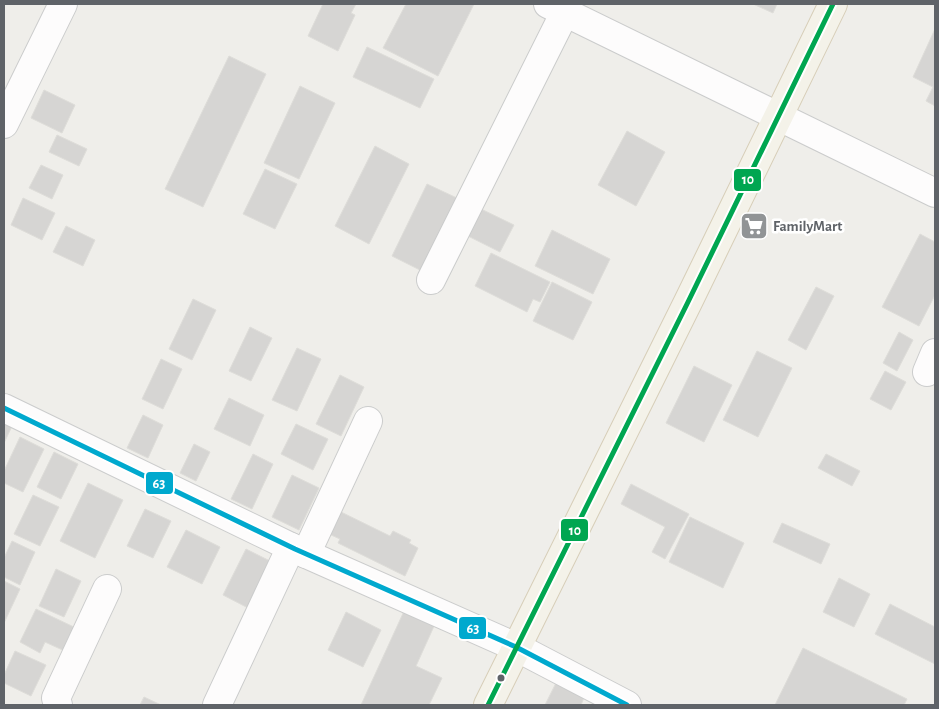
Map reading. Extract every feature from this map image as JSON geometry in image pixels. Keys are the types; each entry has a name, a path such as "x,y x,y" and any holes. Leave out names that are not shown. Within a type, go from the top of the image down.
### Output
{"main road":[{"path":"488,705 684,311 833,4"}],"street":[{"path":"4,124 63,4"},
{"path":"431,280 556,8 935,193"},
{"path":"4,408 299,551 516,647 627,705"},
{"path":"217,705 368,421"},
{"path":"58,705 56,698 107,589"}],"building":[{"path":"323,4 356,4 351,13 355,15 338,51 308,36"},
{"path":"406,4 474,4 438,76 383,48"},
{"path":"753,4 777,4 773,13"},
{"path":"935,29 935,106 926,101 933,87 913,77"},
{"path":"367,47 434,79 420,108 353,77"},
{"path":"229,56 266,74 203,207 165,189"},
{"path":"300,86 335,103 299,179 264,163"},
{"path":"44,90 75,105 62,133 31,118"},
{"path":"627,131 665,152 636,206 598,185"},
{"path":"57,135 87,149 79,166 49,152"},
{"path":"375,146 409,164 369,244 335,226"},
{"path":"41,165 63,175 52,199 29,188"},
{"path":"265,169 297,184 275,229 243,214"},
{"path":"427,184 459,199 424,272 392,256"},
{"path":"23,198 55,213 42,240 11,225"},
{"path":"479,208 514,225 500,252 466,235"},
{"path":"66,226 95,240 83,266 53,252"},
{"path":"552,230 610,259 593,294 535,266"},
{"path":"920,234 935,242 935,295 919,326 882,307"},
{"path":"491,253 550,282 540,302 533,299 527,312 475,286"},
{"path":"552,282 592,302 573,340 533,321"},
{"path":"816,287 834,296 806,350 788,340"},
{"path":"193,299 216,310 192,360 169,349"},
{"path":"250,327 272,338 251,381 229,371"},
{"path":"899,332 913,340 897,371 883,363"},
{"path":"297,348 321,359 297,411 272,400"},
{"path":"757,351 792,368 758,437 723,420"},
{"path":"161,359 182,369 163,409 142,399"},
{"path":"694,366 732,385 704,442 666,423"},
{"path":"885,371 906,382 891,410 870,399"},
{"path":"340,375 364,387 341,436 316,424"},
{"path":"229,398 264,415 250,446 214,429"},
{"path":"143,415 163,425 148,458 127,448"},
{"path":"4,420 13,424 4,443"},
{"path":"296,424 328,439 313,470 281,454"},
{"path":"20,437 44,449 23,492 4,483 4,471"},
{"path":"194,444 210,452 196,481 180,473"},
{"path":"54,452 78,464 61,499 37,487"},
{"path":"253,454 273,464 252,509 231,499"},
{"path":"826,454 860,471 852,486 818,468"},
{"path":"292,475 319,488 299,530 272,517"},
{"path":"88,483 123,500 95,558 60,541"},
{"path":"631,484 689,514 665,559 652,552 665,527 621,504"},
{"path":"33,495 59,507 40,546 14,534"},
{"path":"145,509 171,521 153,558 127,546"},
{"path":"339,511 390,536 393,531 411,540 409,543 418,548 405,576 338,543 340,539 329,534"},
{"path":"690,517 744,543 723,588 669,562"},
{"path":"782,523 830,544 821,564 773,542"},
{"path":"186,530 220,547 202,584 167,567"},
{"path":"12,541 35,552 20,585 4,577 4,558"},
{"path":"246,549 276,564 252,610 223,595"},
{"path":"56,569 81,581 64,617 39,606"},
{"path":"839,578 870,594 854,627 823,612"},
{"path":"4,581 20,589 4,623"},
{"path":"890,604 935,627 935,664 875,634"},
{"path":"36,609 78,629 67,652 45,642 40,653 20,642"},
{"path":"405,609 435,624 416,666 442,678 429,705 361,705"},
{"path":"346,612 381,630 363,667 328,650"},
{"path":"803,648 907,699 904,705 775,705"},
{"path":"15,651 46,665 31,696 4,683 4,675"},
{"path":"557,681 585,695 581,705 545,705"},
{"path":"144,697 161,705 140,705"}],"transit line":[{"name":"10","path":"488,705 833,4"},
{"name":"63","path":"4,408 295,549 516,647 627,705"}],"place":[{"name":"FamilyMart","path":"754,226"}]}
